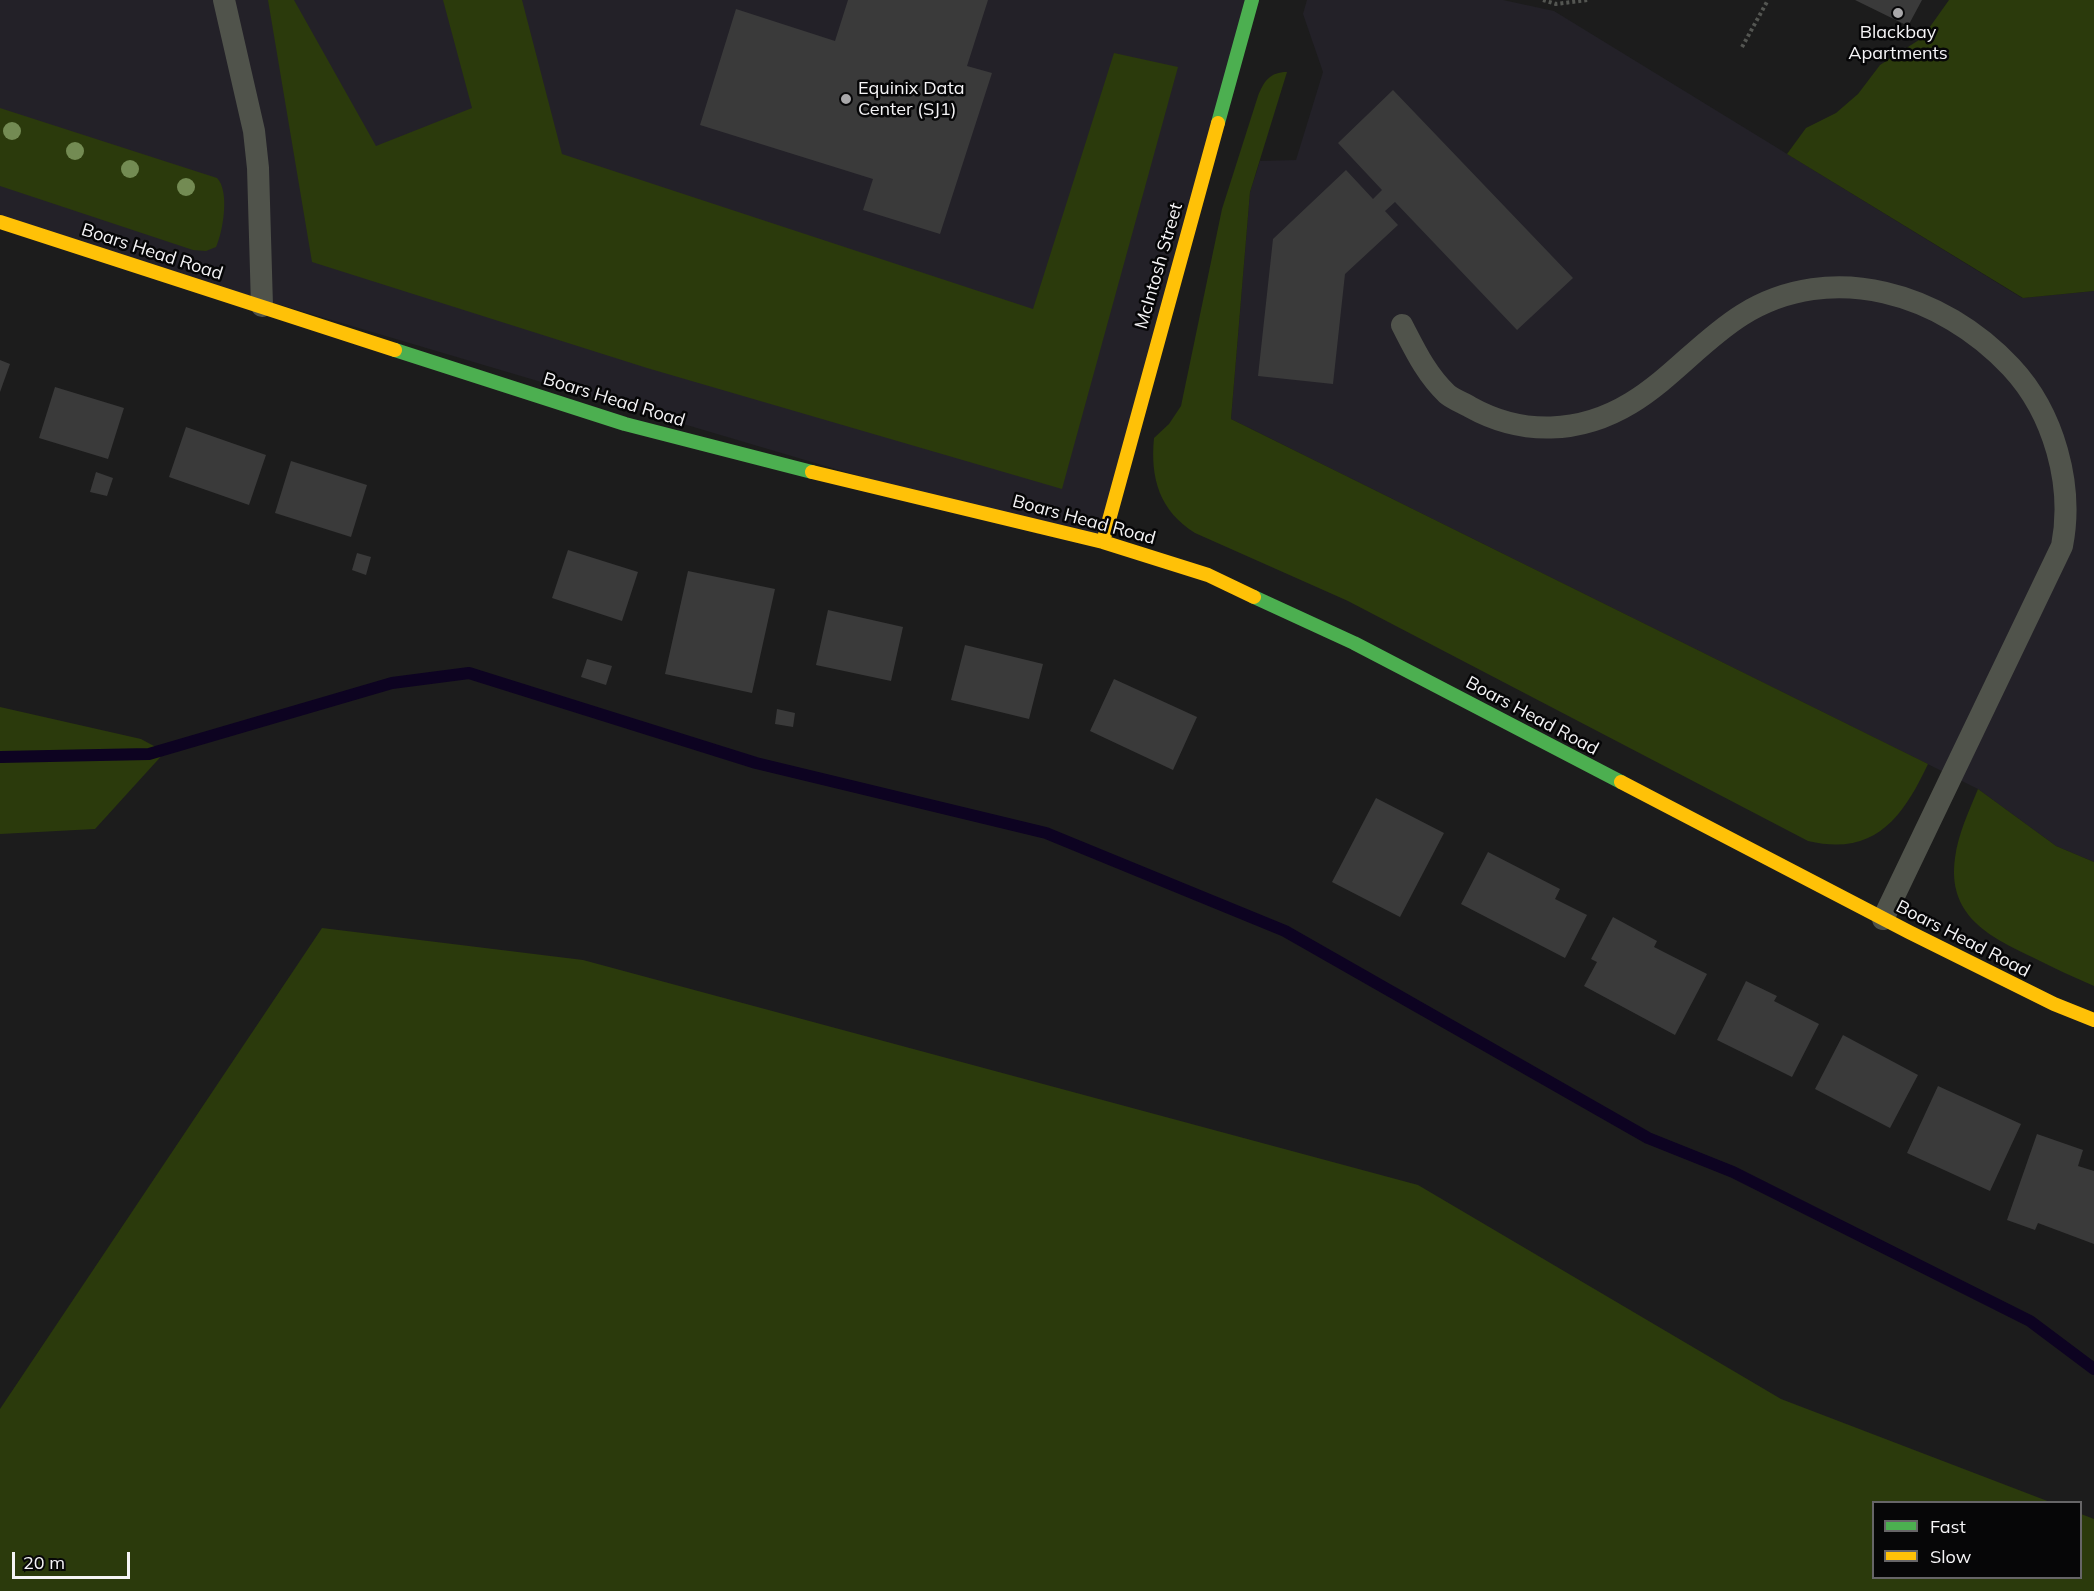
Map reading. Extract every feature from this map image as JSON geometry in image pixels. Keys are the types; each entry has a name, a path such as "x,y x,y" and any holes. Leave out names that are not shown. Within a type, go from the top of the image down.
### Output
{"street":[{"name":"McIntosh Street","path":"1103,542 1252,0"},
{"name":"Boars Head Road","path":"0,222 672,438 1103,542 1208,575 1335,634 2022,989 2094,1020"}],"lane":[{"path":"224,0 254,131 258,168 262,306"},
{"path":"1402,325 1421,364 1448,395 1493,420 1526,428 1566,427 1599,418 1632,403 1711,336 1744,314 1785,296 1817,287 1854,286 1893,293 1927,306 1965,326 1991,346 2014,370 2035,401 2052,436 2061,468 2067,497 2062,546 1883,919"}],"path":[{"path":"1543,0 1556,4 1588,0"},
{"path":"1742,47 1768,0"}],"shaded area":[{"path":"0,0 1252,0 1103,542 981,512 0,222"},
{"path":"1307,0 1503,0 1554,11 2022,298 2094,291 2094,862 2056,846 1978,789 1231,419 1250,192 1260,161 1296,160 1323,72 1303,14"}],"green space":[{"path":"268,0 294,0 376,146 472,108 443,0 522,0 562,154 1033,309 1114,53 1178,67 1062,489 647,368 312,262"},
{"path":"1949,0 2094,0 2094,291 2023,298 1787,154 1806,128 1836,113 1858,94 1880,65 1922,38"},
{"path":"1281,72 1287,72 1250,192 1231,419 1928,764 1908,801 1884,828 1869,838 1852,843 1831,844 1808,841 1348,601 1195,533 1173,515 1160,493 1156,480 1154,438 1169,424 1181,406 1222,209 1258,96 1268,78"},
{"path":"0,108 217,178 223,192 224,212 216,247 206,251 193,250 0,186"},
{"path":"0,707 141,739 165,752 95,829 0,834"},
{"path":"1978,789 2056,846 2094,862 2094,986 2000,941 1974,921 1964,909 1957,895 1954,878 1956,849"},
{"path":"322,928 583,960 1418,1185 1781,1399 2047,1501 1872,1501 1872,1579 2082,1579 2082,1514 2094,1519 2094,1591 0,1591 0,1409"}],"building":[{"name":"Equinix Data Center (SJ1)","path":"848,0 988,0 967,66 992,73 940,234 863,210 873,179 700,125 736,9 835,41"},
{"name":"Blackbay Apartments","path":"1855,0 1922,0 1908,26"},
{"path":"1393,90 1573,278 1517,330 1395,202 1385,211 1398,225 1345,274 1333,384 1258,376 1273,239 1346,170 1373,199 1382,190 1338,143"},
{"path":"0,360 10,364 0,392"},
{"path":"55,387 124,408 108,459 39,438"},
{"path":"186,427 266,455 249,505 169,477"},
{"path":"291,461 367,485 351,537 275,513"},
{"path":"96,472 113,478 107,496 90,492"},
{"path":"568,550 638,572 622,621 552,598"},
{"path":"357,553 371,557 366,575 352,570"},
{"path":"688,571 775,589 752,693 665,674"},
{"path":"828,610 903,627 891,681 816,665"},
{"path":"965,645 1043,664 1029,719 951,700"},
{"path":"587,659 612,666 606,685 581,677"},
{"path":"1114,679 1197,717 1173,770 1090,731"},
{"path":"777,709 795,713 793,727 775,724"},
{"path":"1376,798 1444,833 1400,917 1332,882"},
{"path":"1488,852 1560,889 1555,899 1587,915 1565,958 1461,904"},
{"path":"1613,917 1657,941 1654,947 1707,974 1675,1035 1584,986 1597,962 1591,959"},
{"path":"1746,981 1777,996 1774,1001 1819,1024 1792,1077 1717,1040"},
{"path":"1843,1035 1918,1075 1890,1128 1815,1089"},
{"path":"1938,1086 2021,1124 1990,1191 1907,1153"},
{"path":"2037,1134 2083,1150 2078,1166 2094,1171 2094,1244 2038,1223 2035,1230 2007,1220"}],"waterway":[{"path":"0,757 149,754 392,683 469,673 756,763 1046,833 1285,931 1648,1138 1733,1172 2030,1321 2094,1369"}],"traffic: fast":[{"path":"1218,123 1252,0"},
{"path":"395,350 625,424 812,472"},
{"path":"1254,597 1354,643 1621,782"}],"traffic: slow":[{"path":"1103,542 1218,123"},
{"path":"0,222 395,350"},
{"path":"812,472 1103,542 1208,575 1254,597"},
{"path":"1621,782 1909,932 2054,1004 2094,1020"}],"place":[{"name":"Blackbay Apartments","path":"1898,13"},
{"name":"Equinix Data Center (SJ1)","path":"846,99"}]}
